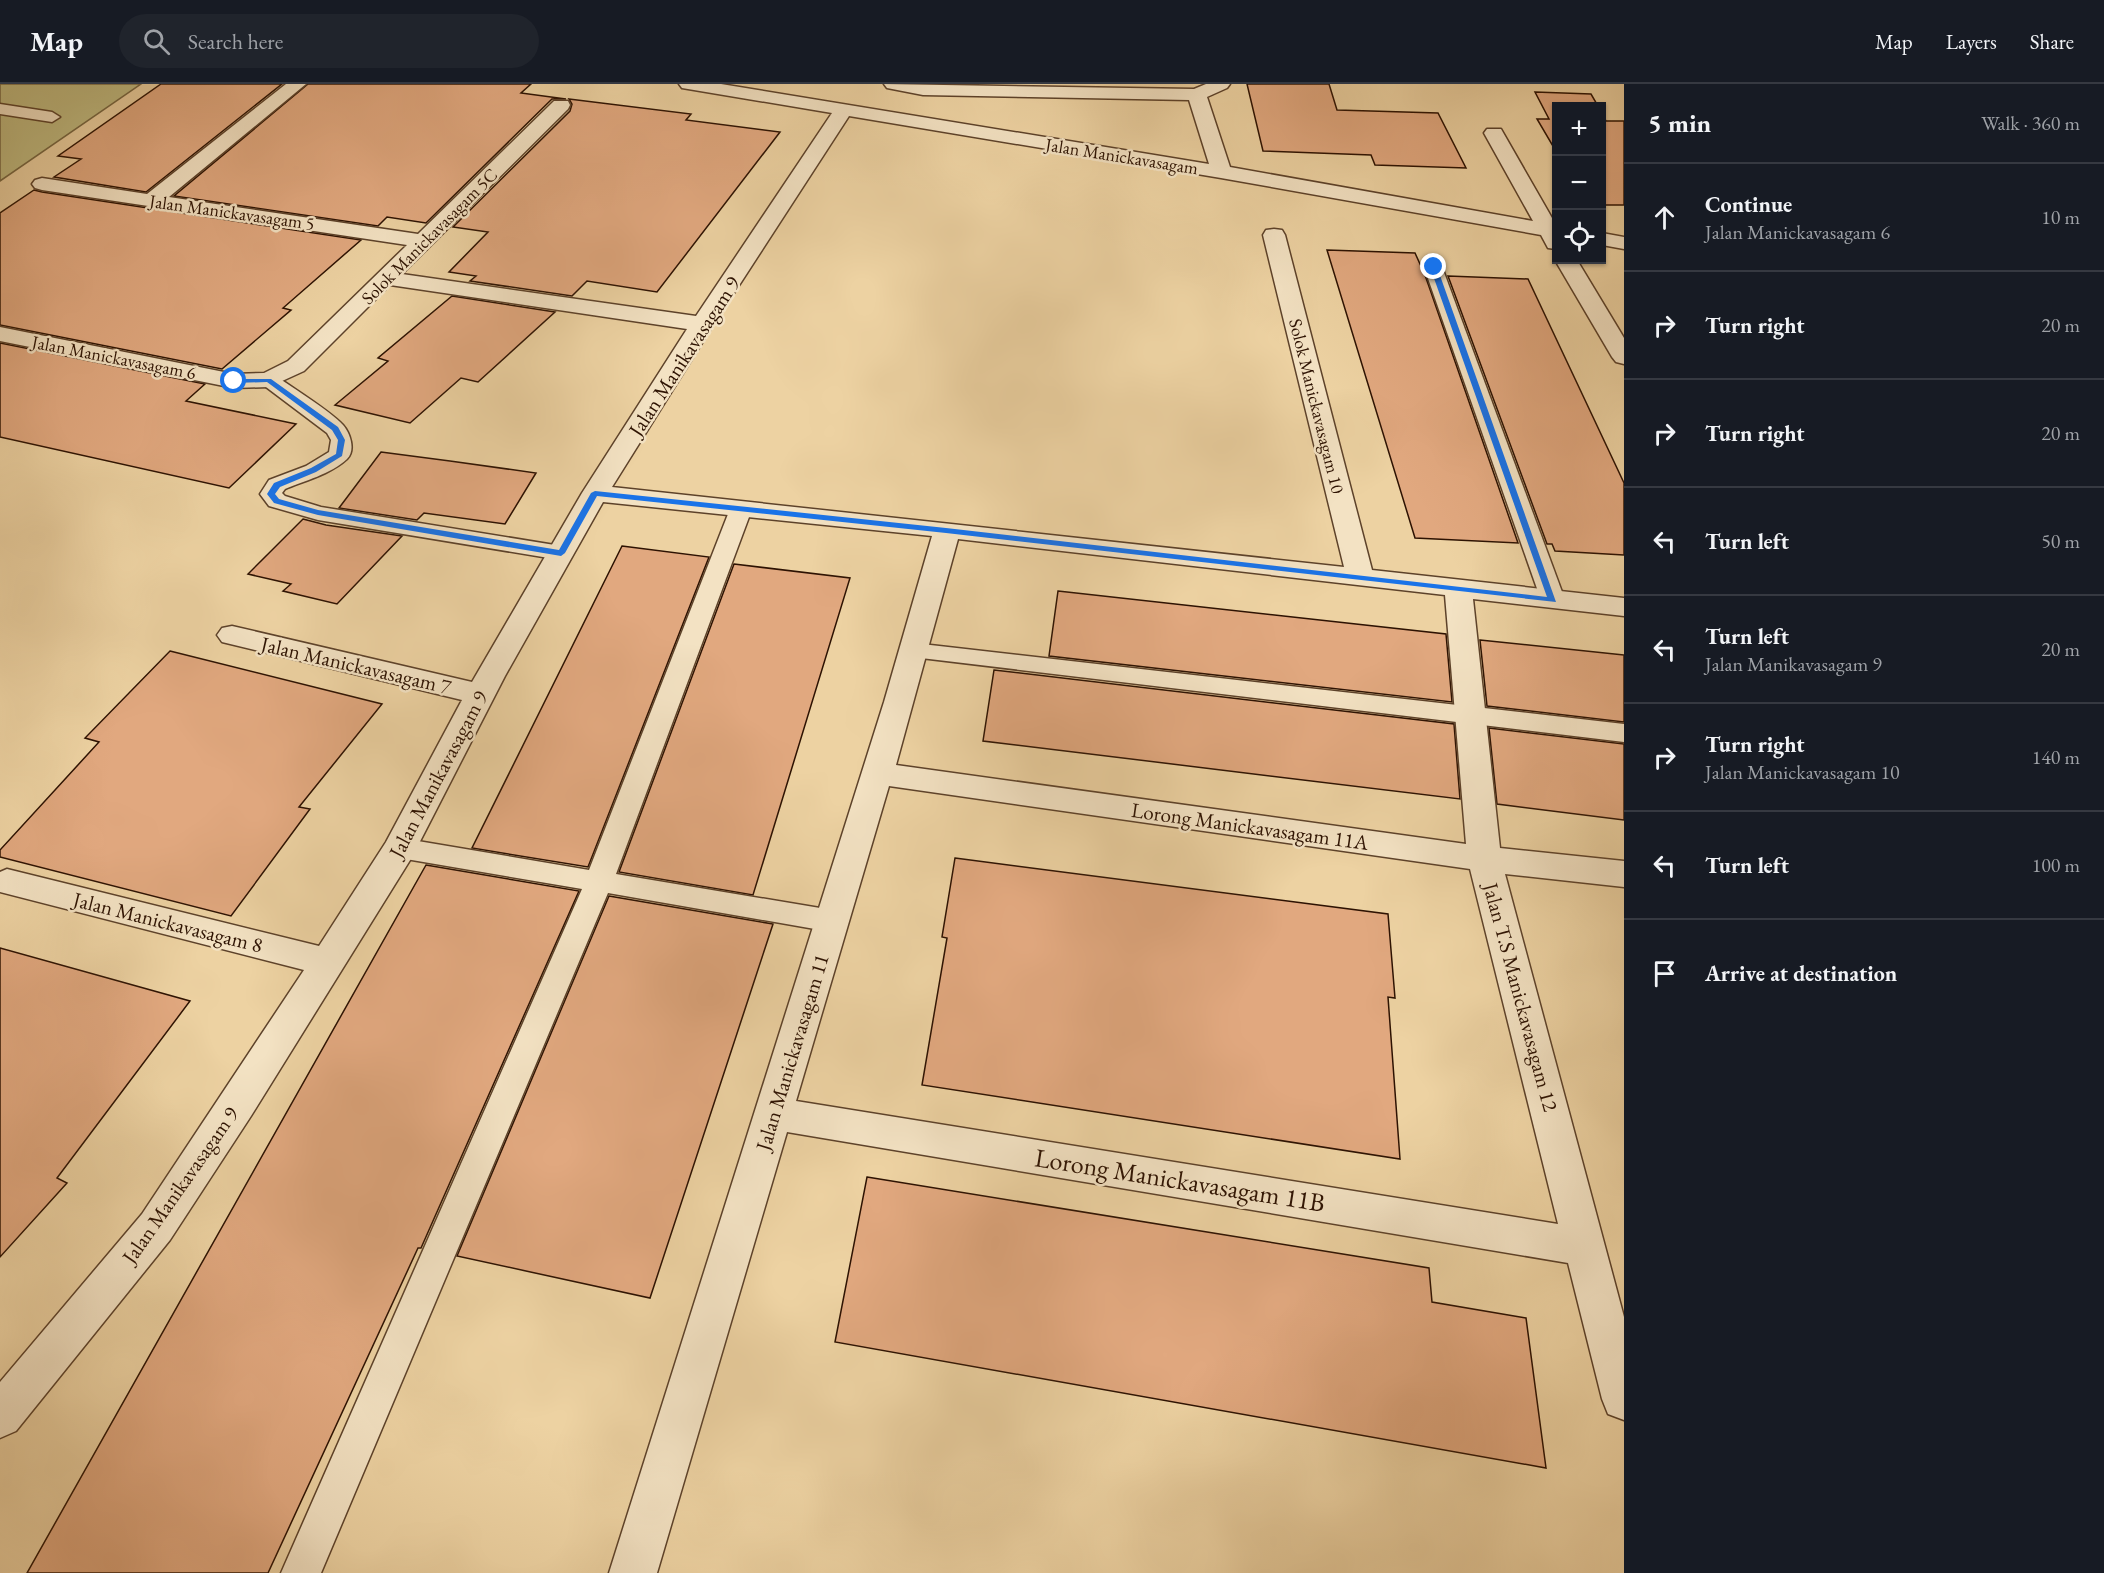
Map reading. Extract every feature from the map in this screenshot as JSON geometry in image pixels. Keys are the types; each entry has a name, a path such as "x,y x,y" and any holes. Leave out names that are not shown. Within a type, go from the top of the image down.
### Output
{"street":[{"path":"152,201 297,84"},
{"name":"Jalan Manickavasagam","path":"688,84 716,86 844,110 1221,172 1552,235"},
{"path":"893,84 923,89 1197,95 1221,84"},
{"path":"1197,95 1221,172"},
{"name":"Solok Manickavasagam 5C","path":"296,366 561,105"},
{"name":"Jalan Manikavasagam 9","path":"0,1416 156,1227 328,962 400,848 481,694 595,493 702,324 844,110"},
{"path":"1494,133 1552,232"},
{"name":"Jalan Manickavasagam 5","path":"42,184 423,241"},
{"name":"Solok Manickavasagam 10","path":"1274,235 1360,576"},
{"path":"1606,240 1624,243"},
{"path":"1568,264 1624,357"},
{"path":"385,278 702,324"},
{"name":"Jalan Manickavasagam 6","path":"0,334 234,381 269,380 296,366"},
{"path":"595,493 946,530 1624,607"},
{"name":"Jalan Manickavasagam 11","path":"633,1573 877,773 946,530"},
{"name":"Jalan T.S Manickavasagam 12","path":"1458,588 1484,859 1587,1247 1624,1399"},
{"name":"Jalan Manickavasagam 7","path":"232,635 481,694"},
{"name":"Lorong Manickavasagam 11A","path":"877,773 1484,859 1624,874"},
{"name":"Jalan Manickavasagam 8","path":"7,882 328,962"},
{"name":"Lorong Manickavasagam 11B","path":"773,1113 1587,1247"}],"lane":[{"path":"0,109 52,117"},
{"path":"1434,267 1553,600"},
{"path":"269,380 335,429 342,440 339,455 314,470 277,485 271,494 277,501 318,513 561,553"},
{"path":"301,1573 599,881 741,509"},
{"path":"913,651 1624,733"},
{"path":"400,848 832,921"}],"shaded area":[{"path":"0,84 141,84 0,181"}],"building":[{"path":"161,84 282,84 146,192 54,177 81,159 58,156"},
{"path":"308,84 531,84 521,93 566,99 552,99 426,223 387,217 378,226 174,196"},
{"path":"1247,84 1329,84 1337,110 1438,113 1466,168 1375,165 1371,155 1263,151"},
{"path":"1535,92 1591,94 1596,102 1552,102 1552,144 1537,119 1549,119"},
{"path":"569,99 691,114 686,120 780,132 657,292 587,281 572,296 470,281 476,276 449,272 488,232 453,227 570,111 572,104"},
{"path":"1606,121 1624,121 1624,205 1606,205"},
{"path":"34,190 361,240 283,308 291,310 222,369 0,325 0,213"},
{"path":"1327,250 1415,253 1425,275 1518,543 1415,538"},
{"path":"1448,276 1528,279 1624,483 1624,555 1555,551 1552,544 1547,544"},
{"path":"452,296 555,312 478,382 461,378 410,423 335,405 388,361 378,358"},
{"path":"0,343 205,384 186,401 296,424 229,488 0,437"},
{"path":"381,452 536,473 505,524 424,513 417,520 339,508"},
{"path":"303,519 326,525 402,536 337,604 283,591 291,584 248,574"},
{"path":"622,546 709,557 588,867 472,848"},
{"path":"734,564 850,578 753,895 619,872"},
{"path":"1058,591 1446,634 1452,702 1049,656"},
{"path":"1480,640 1624,655 1624,722 1487,706"},
{"path":"170,651 382,704 299,807 310,809 231,916 0,857 0,850 99,742 85,738"},
{"path":"994,670 1454,724 1460,799 983,741"},
{"path":"1489,728 1624,744 1624,820 1497,804"},
{"path":"955,858 1388,914 1395,998 1388,997 1400,1159 922,1085 947,938 942,937"},
{"path":"426,865 579,891 421,1248 418,1248 268,1573 27,1573"},
{"path":"609,896 773,924 650,1298 457,1256"},
{"path":"0,948 190,1001 57,1178 67,1183 0,1257"},
{"path":"867,1177 1429,1268 1432,1302 1526,1318 1546,1468 835,1342"}],"route":[{"path":"234,381 269,380 335,429 342,440 339,455 314,470 277,485 271,494 277,501 318,513 561,553 595,493 1360,576 1553,600 1434,267"}]}
